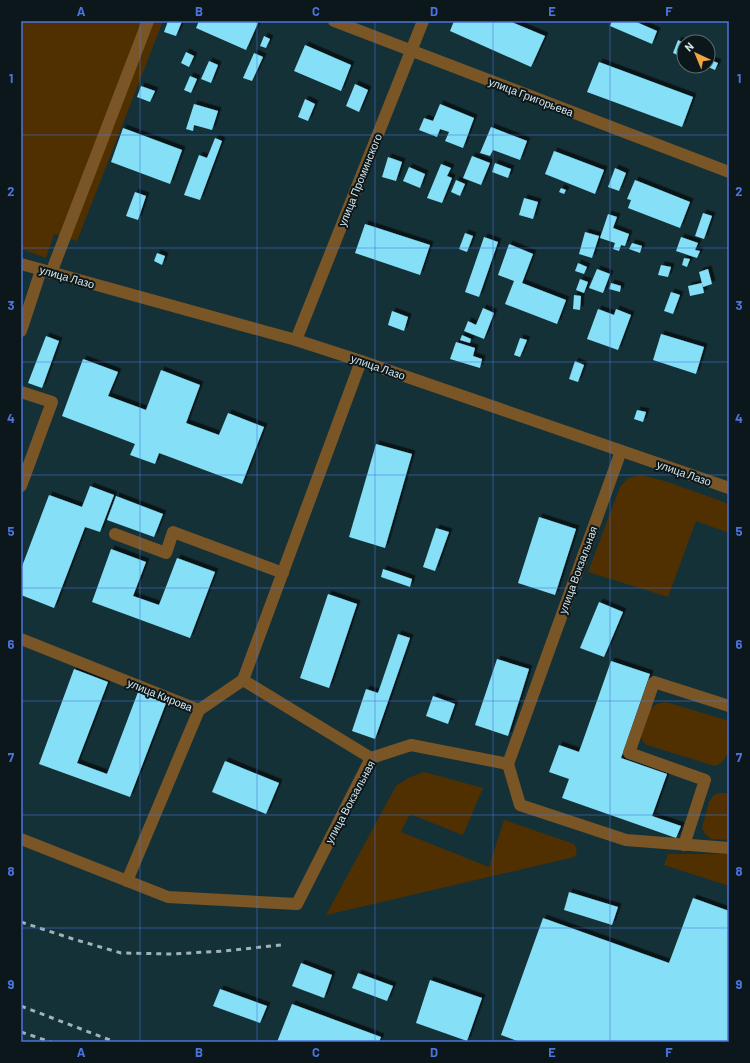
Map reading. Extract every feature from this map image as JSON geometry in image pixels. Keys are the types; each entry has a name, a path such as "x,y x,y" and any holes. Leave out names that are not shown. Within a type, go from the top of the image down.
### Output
{"street":[{"path":"21,331 148,21"},
{"name":"улица Григорьева","path":"334,21 729,172"},
{"name":"улица Проминского","path":"296,340 423,21"},
{"name":"улица Лазо","path":"21,264 296,340 729,488"},
{"path":"361,361 243,680 371,758"},
{"path":"21,392 52,402 21,486"},
{"name":"улица Вокзальная","path":"21,839 168,897 297,904 371,758 411,745 508,764 621,451"},
{"path":"115,534 166,553 173,532 283,573"},
{"name":"улица Кирова","path":"21,639 199,710 243,680"},
{"path":"684,845 705,780 629,753 654,682 729,706"},
{"path":"127,881 199,710"},
{"path":"508,764 520,805 626,840 729,848"}],"shaded area":[{"path":"21,21 163,21 77,241 54,234 46,258 21,249"},
{"path":"641,475 668,482 729,504 729,533 696,521 668,597 588,572 620,487 628,478"},
{"path":"666,702 729,722 729,748 725,759 721,763 715,766 647,745 642,741 641,733 650,709 657,704"},
{"path":"424,772 483,788 463,835 410,814 401,832 489,867 504,820 574,844 577,850 576,854 574,857 326,915 396,786 408,778"},
{"path":"718,793 726,793 729,795 729,840 711,839 705,834 702,828 709,802 713,796"},
{"path":"668,854 729,854 729,886 664,865"}],"building":[{"path":"168,21 182,21 176,36 164,32"},
{"path":"199,21 253,21 258,23 246,50 196,28"},
{"path":"454,21 509,21 545,36 531,67 450,31"},
{"path":"612,21 634,21 657,31 652,44 610,26"},
{"path":"264,36 270,39 266,48 260,46"},
{"path":"305,45 351,65 341,91 294,71"},
{"path":"676,45 676,54 673,53"},
{"path":"186,52 194,56 189,67 181,63"},
{"path":"254,53 263,57 252,81 243,78"},
{"path":"209,61 218,65 211,83 201,79"},
{"path":"599,62 693,97 682,127 587,92"},
{"path":"190,76 197,79 191,93 184,90"},
{"path":"355,84 368,90 359,112 346,106"},
{"path":"141,86 155,91 150,102 137,97"},
{"path":"305,99 315,104 308,121 298,117"},
{"path":"194,104 218,111 212,130 194,125 193,131 186,129"},
{"path":"440,104 474,118 463,148 445,141 449,132 440,129 437,137 419,130 424,118 433,121"},
{"path":"491,127 527,141 520,160 493,150 490,156 480,153"},
{"path":"123,128 182,150 170,184 111,162"},
{"path":"215,138 222,141 200,200 184,195 199,155 207,158"},
{"path":"554,151 604,170 595,194 545,174"},
{"path":"472,156 490,163 481,185 463,178"},
{"path":"388,157 402,162 396,181 382,177"},
{"path":"495,163 511,169 508,178 492,172"},
{"path":"441,164 451,168 447,176 452,178 442,203 427,198"},
{"path":"409,167 425,174 420,188 403,181"},
{"path":"615,168 626,173 619,191 608,187"},
{"path":"456,180 465,184 460,196 451,192"},
{"path":"635,180 690,202 680,228 628,208 631,200 627,199"},
{"path":"561,188 566,190 564,194 559,192"},
{"path":"135,192 146,196 138,220 126,216"},
{"path":"524,198 538,202 533,219 519,215"},
{"path":"703,213 712,216 704,239 695,236"},
{"path":"608,214 617,217 613,228 629,234 625,246 621,245 619,251 613,249 615,243 600,238"},
{"path":"365,224 430,245 420,275 355,253"},
{"path":"585,232 599,236 592,258 579,254"},
{"path":"465,233 473,236 467,252 459,249"},
{"path":"484,237 498,242 479,297 465,292"},
{"path":"681,237 698,243 695,250 700,251 697,258 676,251"},
{"path":"632,243 642,246 640,253 629,249"},
{"path":"509,244 533,254 522,283 566,300 557,324 505,304 514,281 498,275"},
{"path":"157,253 165,256 162,265 154,261"},
{"path":"684,258 690,259 687,267 682,265"},
{"path":"578,263 587,267 584,274 575,271"},
{"path":"661,265 671,267 668,277 658,275"},
{"path":"597,269 610,274 603,293 589,288"},
{"path":"708,269 712,284 703,287 699,272"},
{"path":"580,279 588,282 584,293 576,290"},
{"path":"611,283 621,286 620,292 609,289"},
{"path":"702,283 704,293 690,296 688,286"},
{"path":"671,292 680,295 673,314 664,311"},
{"path":"574,295 581,296 580,310 573,309"},
{"path":"483,308 494,313 484,339 464,331 468,321 476,325"},
{"path":"598,309 614,315 616,309 631,315 618,350 587,339"},
{"path":"392,311 408,317 404,331 388,325"},
{"path":"661,334 704,347 696,374 653,360"},
{"path":"462,335 471,339 470,343 460,340"},
{"path":"46,336 59,341 42,388 28,383"},
{"path":"520,338 527,340 520,357 514,355"},
{"path":"456,342 475,348 473,356 482,359 480,368 450,359"},
{"path":"83,359 118,372 108,396 146,410 161,370 200,385 186,423 219,435 228,413 264,427 242,484 159,453 155,464 130,455 135,444 62,416"},
{"path":"575,361 584,365 578,382 569,379"},
{"path":"637,410 646,412 643,422 634,419"},
{"path":"376,444 412,454 385,548 349,537"},
{"path":"90,486 114,495 100,532 85,527 54,608 21,595 21,569 49,495 82,507"},
{"path":"116,496 163,514 154,537 107,520"},
{"path":"539,517 576,529 555,595 518,583"},
{"path":"436,528 449,532 435,571 423,567"},
{"path":"111,549 146,562 133,596 159,605 177,558 215,572 190,638 92,602"},
{"path":"383,569 412,579 410,587 381,577"},
{"path":"328,594 357,604 329,688 300,678"},
{"path":"599,602 623,612 604,657 580,648"},
{"path":"398,634 410,638 375,739 352,731 366,689 378,693"},
{"path":"497,659 529,669 508,736 475,725"},
{"path":"611,661 650,674 621,758 667,774 652,816 681,826 676,838 562,798 569,779 549,772 559,745 579,752"},
{"path":"74,669 108,682 77,763 107,774 138,692 166,703 130,797 39,764"},
{"path":"433,696 455,704 448,724 426,716"},
{"path":"225,761 279,783 266,814 212,792"},
{"path":"569,892 618,907 612,925 564,910"},
{"path":"693,898 729,911 729,1042 520,1042 501,1035 543,918 669,963"},
{"path":"301,963 332,975 324,998 292,986"},
{"path":"358,973 393,986 387,1001 352,988"},
{"path":"430,980 482,998 467,1041 416,1023"},
{"path":"220,989 267,1006 260,1023 213,1006"},
{"path":"292,1004 381,1037 379,1042 277,1042"}],"railway":[{"path":"21,922 121,953 172,954 224,951 281,945"},
{"path":"21,1006 115,1042"},
{"path":"21,1032 51,1042"}]}
